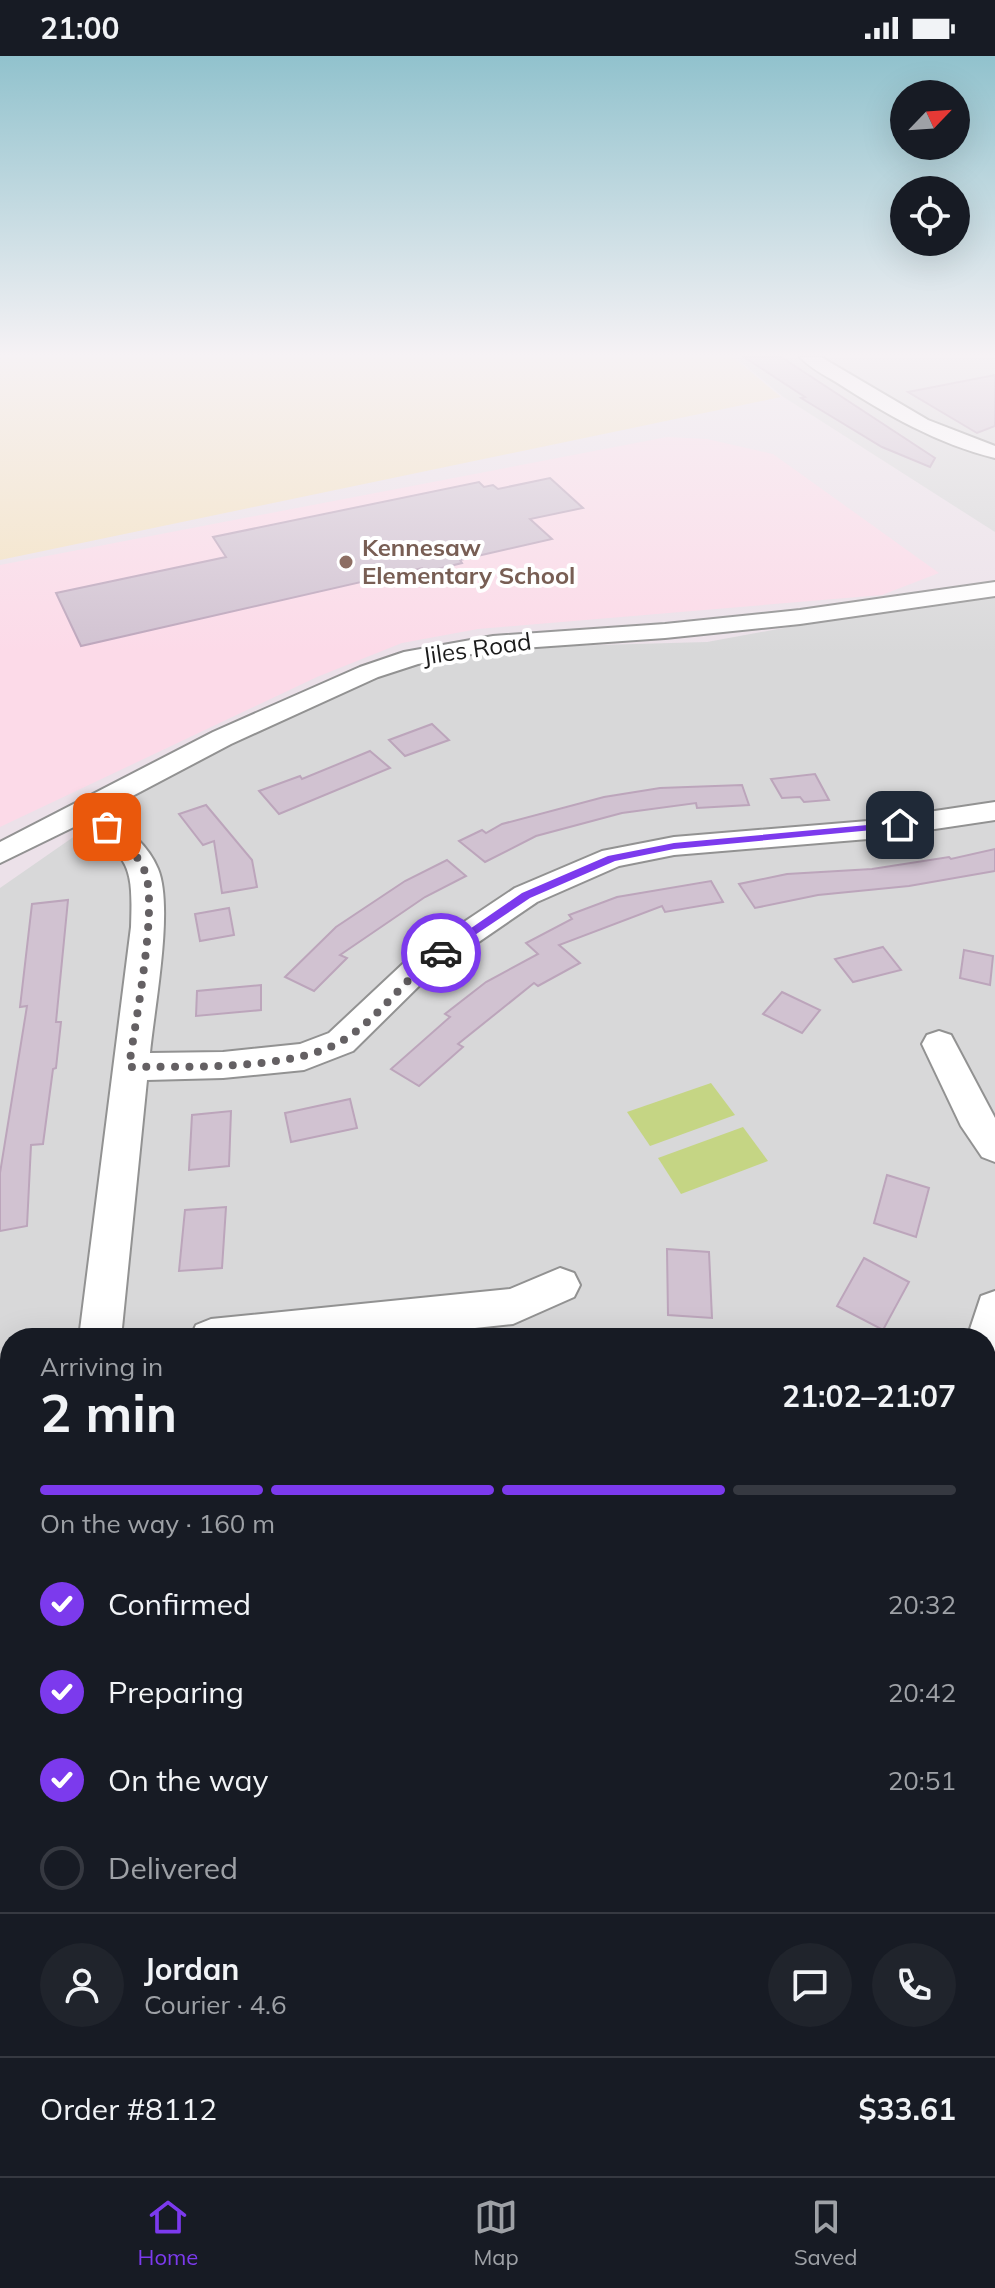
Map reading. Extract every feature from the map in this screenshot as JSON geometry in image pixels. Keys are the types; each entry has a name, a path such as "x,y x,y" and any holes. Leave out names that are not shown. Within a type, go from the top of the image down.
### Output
{"street":[{"name":"Jiles Road","path":"0,854 82,809 321,693 389,665 426,654 493,643 665,631 800,617 995,589"},
{"path":"82,809 125,844 136,856 146,876 147,927 101,1328"},
{"path":"129,1067 223,1065 304,1057 341,1042 418,968 526,895 612,858 674,846 868,830 995,811"},
{"path":"939,1044 974,1116 995,1147"},
{"path":"305,1328 513,1306 560,1285"}],"shaded area":[{"path":"0,456 499,456 0,560"},
{"path":"568,456 776,456 939,573 882,595 478,629 402,643 317,677 0,827 0,565"},
{"path":"876,456 995,456 995,532"},
{"path":"995,589 995,1328 0,1328 0,888 249,715 398,670 462,656 526,647 707,642"}],"green space":[{"path":"711,1083 735,1115 650,1146 627,1112"},
{"path":"743,1127 768,1161 681,1194 658,1158"}],"building":[{"path":"903,456 932,456 935,458 930,467"},
{"name":"Kennesaw Elementary School","path":"550,478 583,508 530,519 552,539 460,560 462,563 425,572 422,568 81,646 56,593 226,557 213,537 479,482 484,487 493,485 498,489"},
{"path":"432,724 449,740 405,756 389,740"},
{"path":"370,751 390,768 279,814 259,791 300,776 302,779"},
{"path":"815,774 829,800 804,802 800,797 782,798 771,779"},
{"path":"742,785 749,805 697,808 696,803 622,813 536,836 485,862 459,841 482,830 486,833 502,824 604,797 660,788"},
{"path":"206,805 252,860 257,887 222,893 214,841 203,845 179,814"},
{"path":"995,849 995,871 909,886 818,895 755,908 739,884 787,874 872,869 951,859"},
{"path":"447,860 466,876 425,897 340,955 347,958 314,991 285,977 336,927 405,881"},
{"path":"711,881 723,902 665,912 662,906 559,945 580,963 538,986 534,983 458,1044 463,1047 419,1086 391,1069 450,1017 445,1014 486,982 538,954 526,943 572,919 569,915 617,897"},
{"path":"68,900 56,1022 61,1022 56,1068 53,1069 43,1144 31,1145 27,1226 0,1231 0,1173 27,1006 20,1007 32,904"},
{"path":"229,908 234,935 200,941 195,914"},
{"path":"883,947 901,970 853,982 835,959"},
{"path":"964,950 993,956 990,985 960,978"},
{"path":"261,985 261,1010 196,1016 197,991"},
{"path":"782,992 820,1010 802,1033 763,1014"},
{"path":"350,1099 357,1128 291,1142 285,1113"},
{"path":"231,1111 229,1166 189,1170 192,1115"},
{"path":"887,1175 929,1188 916,1237 874,1223"},
{"path":"226,1207 222,1268 179,1271 185,1210"},
{"path":"667,1249 709,1252 712,1318 668,1315"},
{"path":"864,1258 909,1282 884,1328 837,1306"}],"way so far":[{"path":"107,827 136,856 146,876 147,927 129,1067 223,1065 304,1057 341,1042 379,1009 418,968 441,953"}],"place":[{"name":"Kennesaw Elementary School","path":"346,562"}],"route":[{"path":"441,953 526,895 612,858 674,846 900,825"}]}
